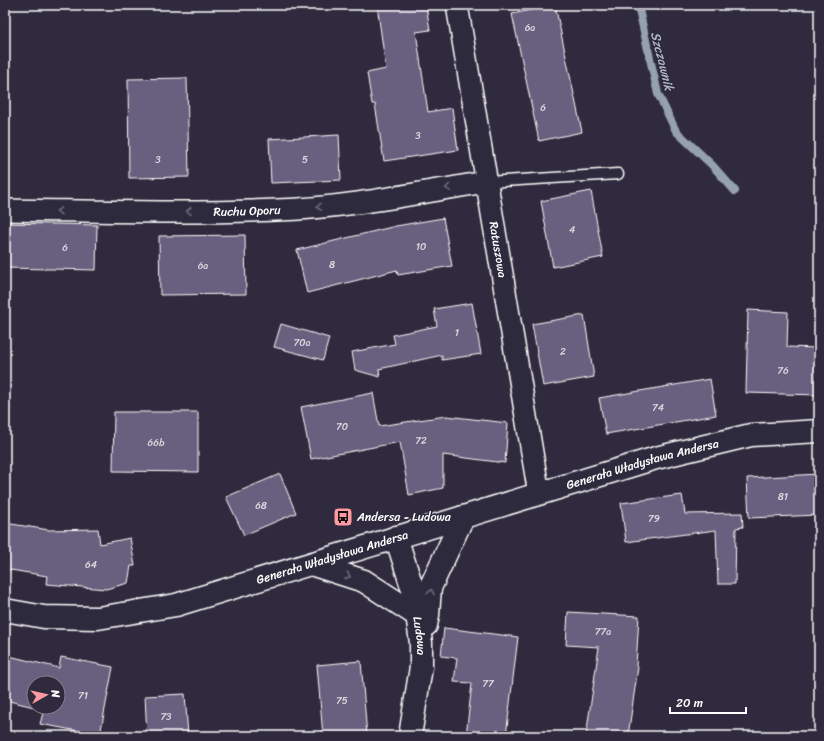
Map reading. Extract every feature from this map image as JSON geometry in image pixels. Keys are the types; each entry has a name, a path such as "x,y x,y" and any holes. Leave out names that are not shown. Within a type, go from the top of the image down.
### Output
{"street":[{"name":"Ratuszowa","path":"457,5 538,494"},
{"name":"Ruchu Oporu","path":"5,210 132,212 278,210 350,204 486,182"},
{"name":"Generała Władysława Andersa","path":"5,610 44,617 98,618 176,605 656,458 751,435 819,431"},
{"path":"421,644 428,615 430,588 463,517"},
{"name":"Ludowa","path":"396,537 414,593 421,644 421,667 410,736"},
{"path":"311,564 364,581 418,616"}],"lane":[{"path":"486,182 618,174"}],"building":[{"path":"377,5 426,5 430,30 416,32 428,112 452,108 458,150 384,161 375,104 372,104 367,73 386,69"},
{"path":"555,5 582,132 539,141 512,14"},
{"path":"187,78 189,177 129,178 128,79"},
{"path":"339,135 341,180 271,183 269,139"},
{"path":"591,191 603,257 553,267 541,201"},
{"path":"443,218 452,266 398,275 397,270 307,293 297,250 396,226"},
{"path":"5,223 97,225 96,270 5,268"},
{"path":"245,235 246,294 160,295 159,236"},
{"path":"472,303 481,354 442,360 442,355 379,369 380,377 355,370 352,352 395,344 393,335 437,326 434,309"},
{"path":"748,310 788,312 787,347 819,348 819,395 746,393"},
{"path":"584,315 594,377 543,386 532,324"},
{"path":"281,324 329,338 323,360 274,347"},
{"path":"710,379 716,415 606,434 599,398"},
{"path":"373,393 379,426 446,416 508,423 505,463 443,455 443,488 409,495 400,442 311,459 301,407"},
{"path":"114,412 198,412 198,472 113,471"},
{"path":"280,474 296,513 244,535 226,497"},
{"path":"819,474 819,515 749,518 747,478"},
{"path":"682,495 685,514 742,513 743,527 736,528 735,584 718,584 716,530 626,542 621,503"},
{"path":"5,523 49,530 98,529 100,544 130,538 135,566 131,566 128,583 106,589 46,584 47,576 5,569"},
{"path":"568,612 639,616 636,666 638,667 628,736 586,736 599,647 566,645"},
{"path":"444,628 518,637 506,736 466,736 472,683 454,682 457,658 441,656"},
{"path":"5,655 59,668 61,657 113,667 100,735 40,724 42,715 66,715 66,675 26,675 26,705 5,700"},
{"path":"361,661 367,736 323,736 317,665"},
{"path":"185,694 188,736 147,736 145,696"}],"waterway":[{"name":"Szczawnik","path":"638,5 658,94 676,131 712,165 735,191"}],"place":[{"name":"Andersa - Ludowa","path":"343,517"}]}
